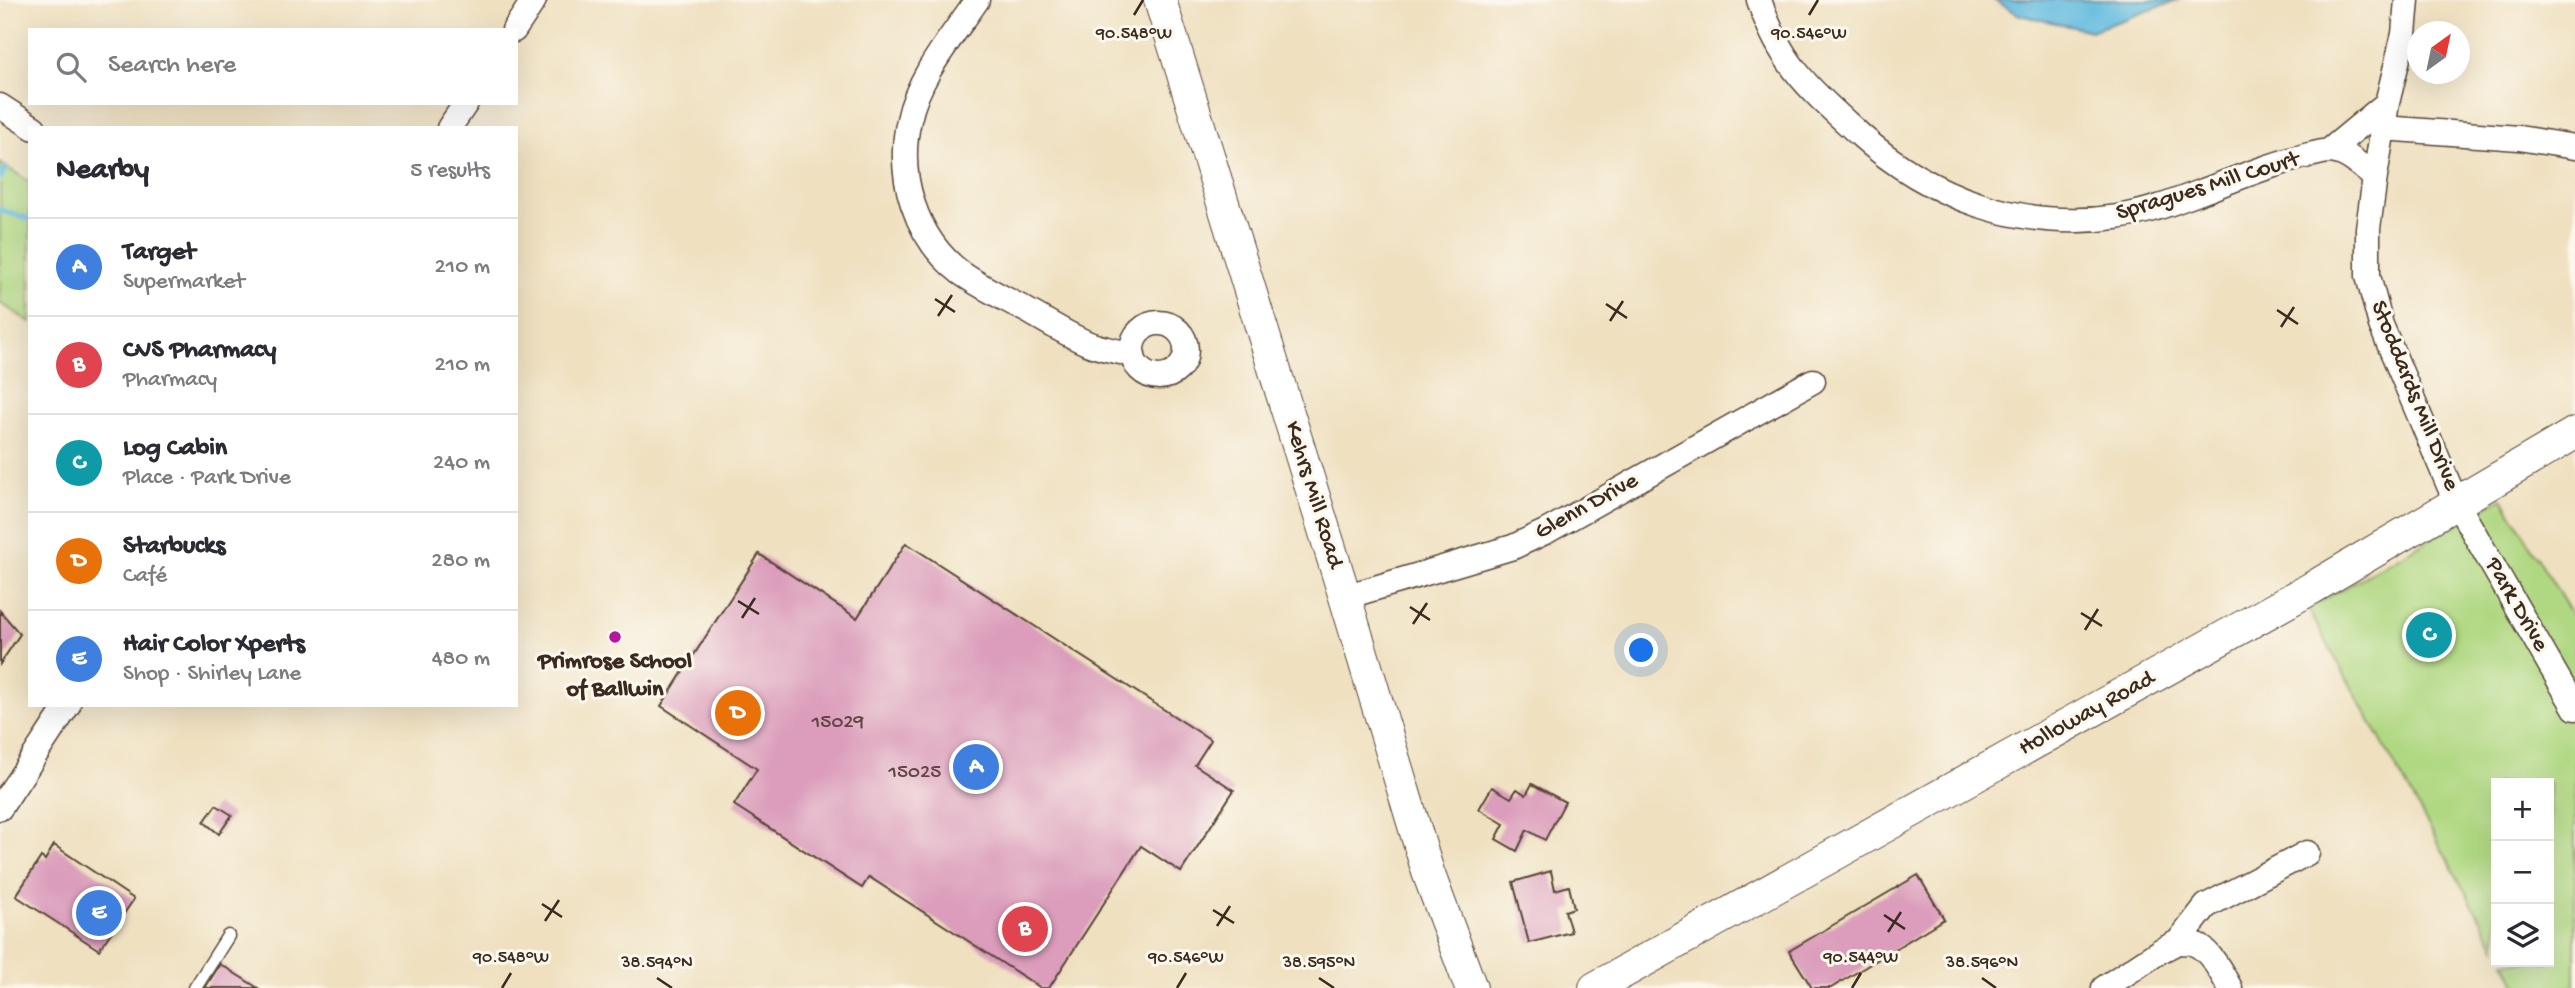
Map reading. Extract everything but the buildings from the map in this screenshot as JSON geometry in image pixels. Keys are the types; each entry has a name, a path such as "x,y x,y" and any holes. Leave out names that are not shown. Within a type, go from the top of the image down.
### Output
{"street":[{"path":"515,28 534,0"},
{"path":"977,0 927,74 909,118 904,163 916,212 928,236 943,256 980,285 1088,344 1133,355"},
{"name":"Kehrs Mill Road","path":"1160,0 1428,872 1471,988"},
{"name":"Spragues Mill Court","path":"1759,0 1779,48 1796,74 1889,159 1937,189 1989,209 2049,220 2085,220 2148,210 2278,163 2329,151 2387,103"},
{"name":"Stoddards Mill Drive","path":"2407,0 2404,34 2387,103 2375,177 2368,228 2368,276 2381,325 2456,502"},
{"path":"450,126 465,105"},
{"path":"0,106 31,126"},
{"path":"2383,128 2519,138 2575,147"},
{"name":"Spragues Mill Court","path":"2329,151 2346,155 2375,177"},
{"name":"Glenn Drive","path":"1345,597 1513,547 1547,531 1813,381"},
{"name":"Holloway Road","path":"1595,988 2312,588 2575,433"},
{"name":"Park Drive","path":"2456,502 2575,708"},
{"path":"0,808 67,707"},
{"path":"2104,988 2178,942 2206,906 2307,853"},
{"path":"2178,942 2196,944 2202,949 2220,970 2230,988"}],"lane":[{"path":"195,988 228,936"}],"green space":[{"path":"0,163 28,181 28,321 0,303"},
{"path":"2502,498 2575,620 2575,988 2519,988 2508,967 2554,967 2554,778 2491,778 2491,938 2308,609"}],"water":[{"path":"1994,0 2179,0 2091,31 2020,15"}],"waterway":[{"path":"0,178 5,169"},
{"path":"0,210 28,218"}],"place":[{"name":"Log Cabin","path":"2429,635"},
{"name":"Primrose School of Ballwin","path":"615,637"},
{"name":"Starbucks","path":"738,713"},
{"name":"Target","path":"976,767"},
{"name":"Hair Color Xperts","path":"99,913"},
{"name":"CVS Pharmacy","path":"1025,929"}]}
